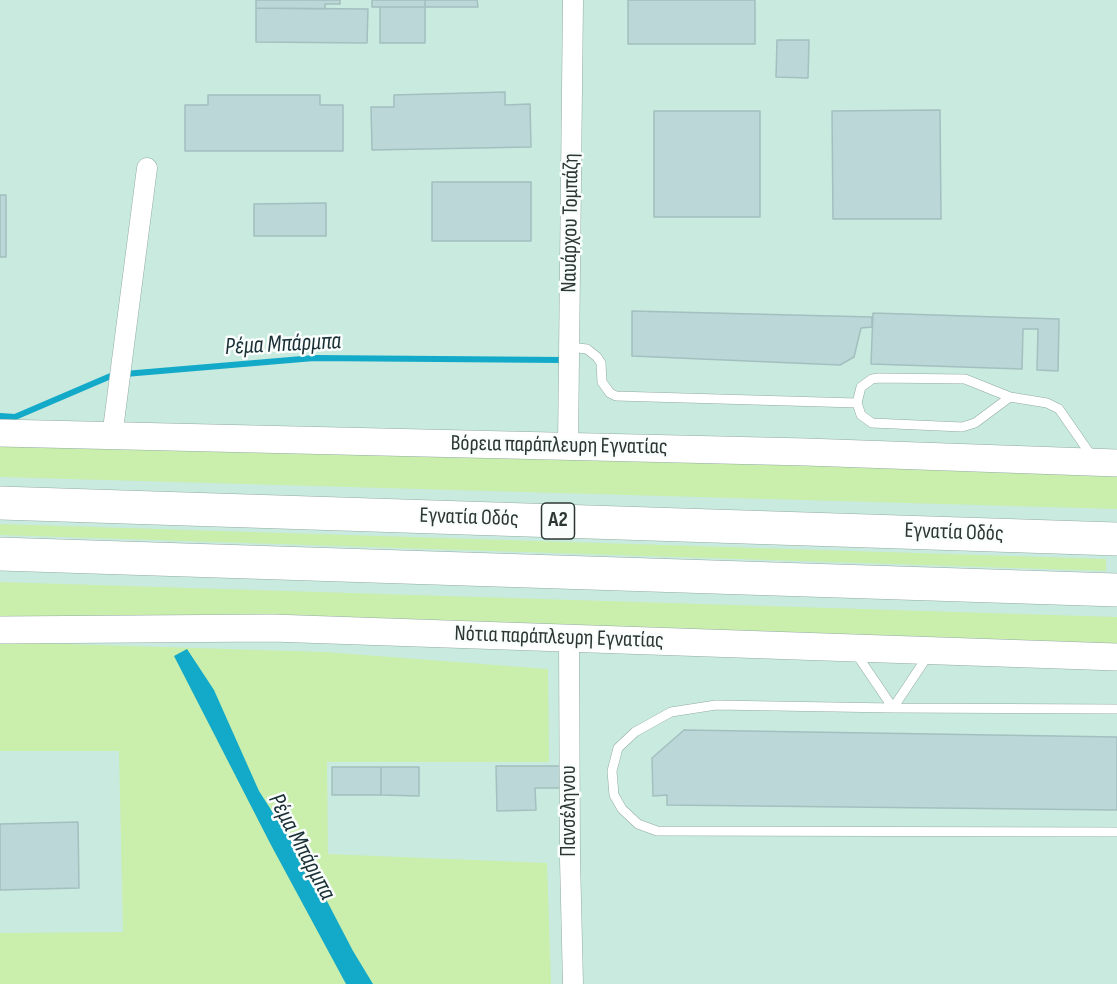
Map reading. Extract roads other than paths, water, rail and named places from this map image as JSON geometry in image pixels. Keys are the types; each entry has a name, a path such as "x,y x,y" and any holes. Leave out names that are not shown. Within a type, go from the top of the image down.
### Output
{"highway":[{"name":"Εγνατία Οδός","path":"0,503 1117,539"},
{"name":"Α2","path":"0,554 1117,590"}],"street":[{"name":"Ναυάρχου Τομπάζη","path":"568,446 573,0"},
{"path":"112,436 147,168"},
{"name":"Βόρεια παράπλευρη Εγνατίας","path":"0,433 568,446 1107,462"},
{"name":"Νότια παράπλευρη Εγνατίας","path":"0,630 272,628 1117,657"},
{"name":"Πανσέληνου","path":"568,639 573,984"}],"lane":[{"path":"569,347 587,349 597,357 601,363 602,382 610,393 616,396 857,403"},
{"path":"1010,397 975,423 962,427 872,423 861,416 857,403 861,387 872,379 962,378 1010,397 1047,403 1059,409 1107,462"},
{"path":"854,649 893,708"},
{"path":"893,708 931,652"},
{"path":"1117,709 719,705 675,710 635,732 623,742 613,763 612,780 614,795 622,809 638,824 651,830 664,832 1117,832"}],"water":[{"path":"187,649 214,690 259,791 316,880 373,984 346,984 271,845 174,656"}],"waterway":[{"name":"Ρέμα Μπάρμπα","path":"0,416 15,417 113,375 314,358 562,360"}]}
